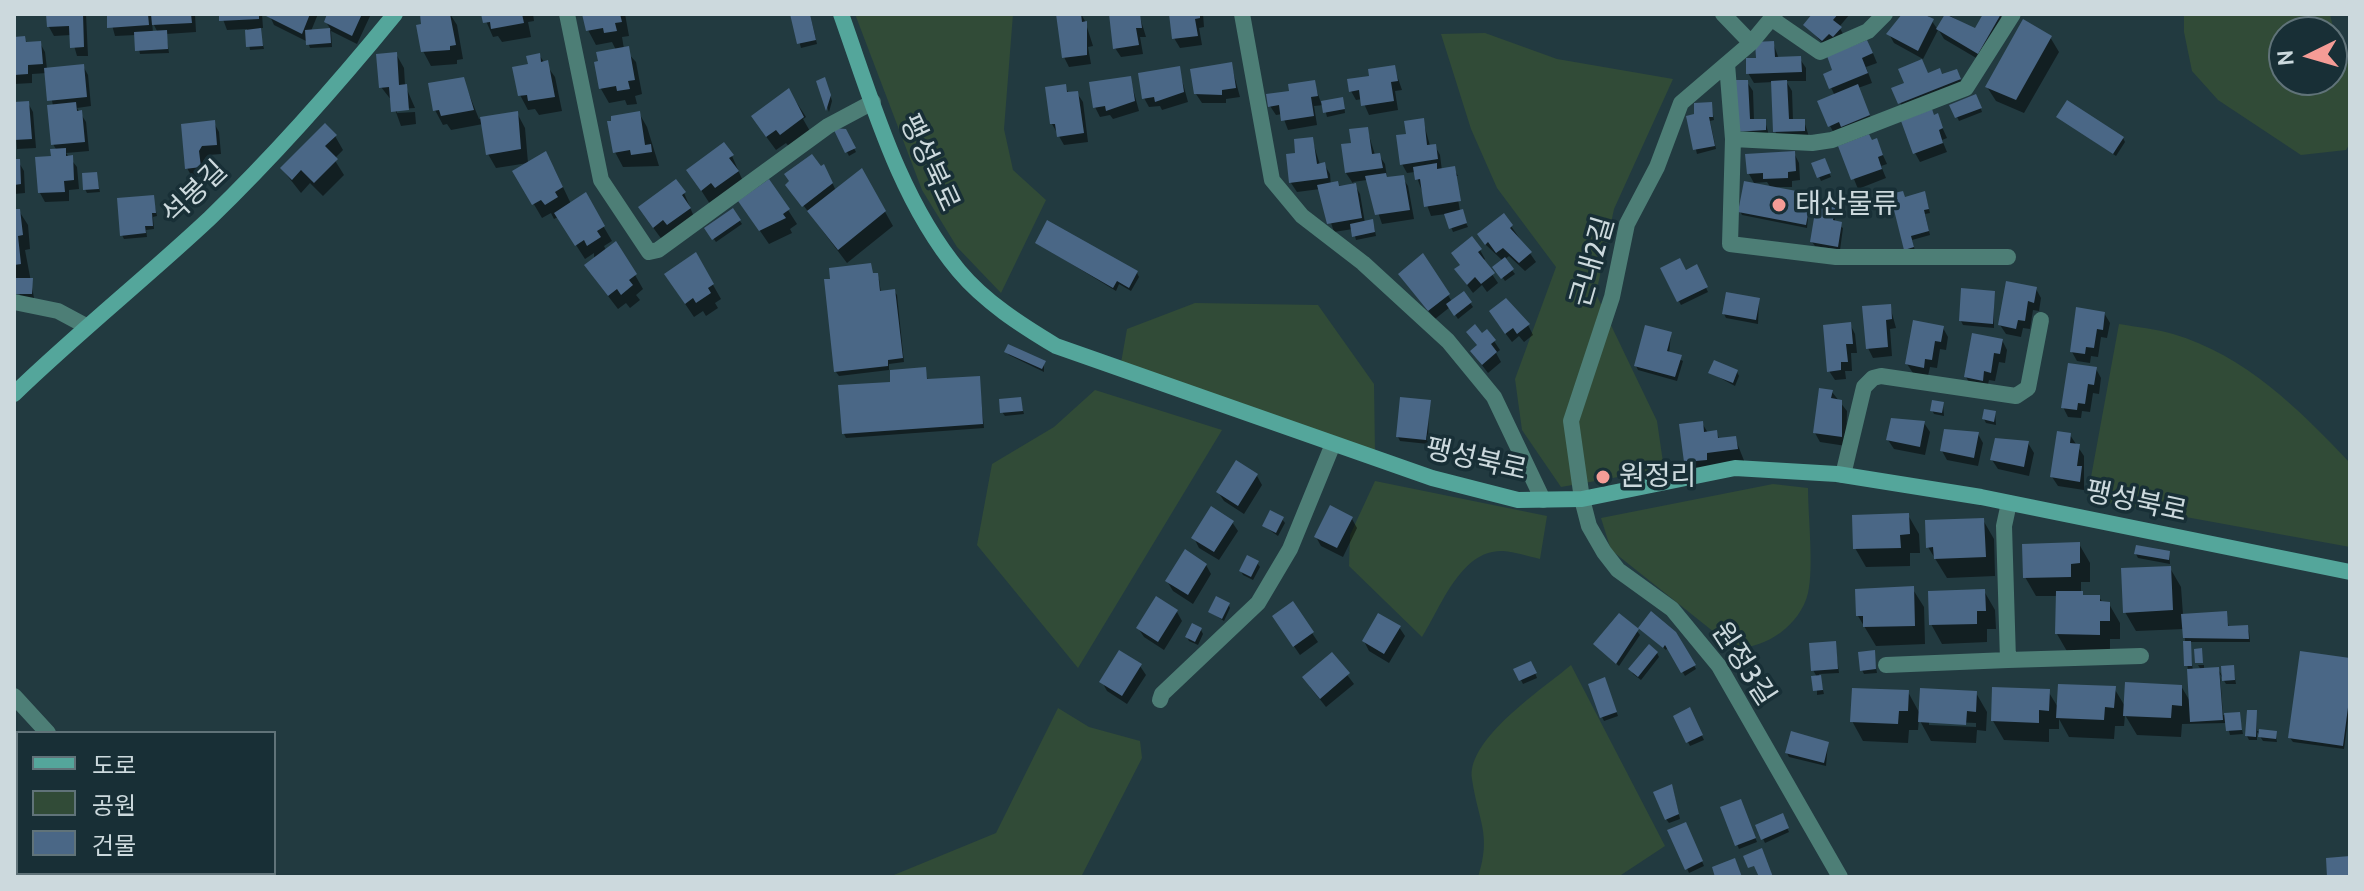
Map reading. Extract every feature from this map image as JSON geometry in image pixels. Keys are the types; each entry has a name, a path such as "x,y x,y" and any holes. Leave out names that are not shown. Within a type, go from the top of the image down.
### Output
{"street":[{"name":"석봉길","path":"14,394 86,326 209,219 318,107 395,14"},
{"name":"팽성북로","path":"567,14 601,180 649,252 658,250 828,126 873,102"},
{"name":"팽성북로","path":"841,14 919,215 960,272 1012,319 1056,346 1432,478 1518,500 1582,499 1735,468 1843,475 2009,503 2350,572"},
{"path":"1242,14 1272,180 1302,216 1363,263 1448,341 1494,397 1543,500"},
{"path":"1723,14 1751,43"},
{"path":"1774,17 1820,52 1868,31 1885,14"},
{"path":"1733,139 1812,143 1832,140 1966,88 2013,14"},
{"name":"근내2길","path":"1582,499 1571,421 1612,297 1627,224 1657,167 1681,103 1751,43 1774,17"},
{"path":"1727,64 1733,139 1730,244 1836,257 2008,257"},
{"path":"14,302 58,311 86,326"},
{"path":"1843,475 1864,387 1873,378 1881,376 2016,396 2028,388 2041,320"},
{"path":"1160,700 1162,694 1258,603 1290,549 1333,444"},
{"name":"원정3길","path":"1582,499 1589,526 1611,561 1672,609 1719,666 1840,877"},
{"path":"2008,660 2004,526 2009,503"},
{"path":"1886,665 2141,656"},
{"path":"14,696 46,731"}],"green space":[{"path":"855,14 1013,14 1004,129 1013,170 1046,200 1001,293 957,247 922,190"},
{"path":"2184,14 2330,14 2268,16 2268,96 2348,96 2348,64 2350,143 2346,150 2301,155 2218,100 2192,71 2184,32"},
{"path":"1485,33 1557,59 1673,79 1614,209 1596,294 1657,421 1664,469 1561,487 1522,430 1515,379 1556,267 1497,188 1471,129 1441,34"},
{"path":"1195,303 1318,305 1374,384 1375,453 1121,363 1127,329"},
{"path":"2119,324 2153,329 2199,343 2270,386 2311,423 2350,463 2350,547 2087,499"},
{"path":"1095,390 1222,430 1078,668 977,545 992,464 1054,427"},
{"path":"1375,481 1547,516 1540,559 1503,551 1475,559 1454,582 1422,637 1349,566 1350,535"},
{"path":"1773,484 1808,488 1810,582 1804,605 1789,625 1769,640 1746,647 1734,648 1611,550 1601,518"},
{"path":"1571,665 1665,846 1618,877 1478,877 1484,838 1472,779 1473,764 1493,732"},
{"path":"1058,708 1089,727 1140,741 1142,758 1081,877 889,877 996,833"}],"building":[{"path":"46,14 83,14 84,47 70,48 69,26 47,27"},
{"path":"107,14 148,14 149,25 107,28"},
{"path":"151,14 191,14 192,23 152,25"},
{"path":"219,14 259,14 259,19 219,21"},
{"path":"262,14 310,14 302,34"},
{"path":"327,14 362,14 352,36 324,22"},
{"path":"420,14 450,14 456,45 450,46 450,50 421,52 416,25 421,24"},
{"path":"481,14 522,14 524,23 491,29 490,22 483,23"},
{"path":"582,14 620,14 622,22 615,23 617,31 604,33 603,28 586,31"},
{"path":"790,14 810,14 816,40 797,44"},
{"path":"1056,14 1081,14 1082,22 1087,21 1087,55 1062,58"},
{"path":"1109,14 1140,14 1142,28 1136,28 1139,45 1113,49"},
{"path":"1169,14 1200,14 1200,18 1195,19 1198,36 1172,39"},
{"path":"1812,14 1838,14 1833,20 1842,27 1833,37 1829,34 1822,41 1803,25"},
{"path":"1902,14 1923,14 1934,19 1918,51 1886,34"},
{"path":"1945,14 1975,28 1983,14 2001,14 1978,54 1936,29"},
{"path":"2023,19 2052,36 2016,100 1985,87"},
{"path":"261,28 263,46 246,47 245,30"},
{"path":"330,28 331,43 306,45 305,30"},
{"path":"167,30 168,49 135,51 134,32"},
{"path":"25,36 26,42 41,41 43,64 28,65 28,74 14,75 14,37"},
{"path":"1867,40 1873,53 1862,58 1868,73 1829,89 1823,74 1832,70 1827,56"},
{"path":"1774,41 1775,57 1801,56 1802,72 1746,74 1746,58 1756,58 1755,42"},
{"path":"629,46 635,80 628,81 630,89 617,91 616,86 599,89 594,62 598,61 596,52"},
{"path":"397,52 399,85 407,84 409,110 391,112 389,87 379,88 376,54"},
{"path":"540,53 541,62 548,60 555,97 528,101 527,95 518,96 512,67 528,64 526,56"},
{"path":"1922,59 1928,73 1940,68 1942,74 1957,69 1961,79 1898,104 1891,88 1904,83 1898,69"},
{"path":"1232,62 1236,88 1222,90 1222,95 1194,94 1190,69"},
{"path":"84,64 87,97 47,101 44,68"},
{"path":"1395,65 1398,81 1391,82 1394,101 1361,106 1359,90 1349,92 1347,79 1369,76 1368,69"},
{"path":"1180,66 1184,92 1155,102 1154,97 1142,99 1138,73"},
{"path":"1131,76 1135,101 1106,111 1105,106 1093,108 1089,82"},
{"path":"464,77 474,110 441,116 439,110 433,111 428,83"},
{"path":"825,77 831,95 826,111 816,81"},
{"path":"1315,80 1318,96 1311,97 1314,116 1281,121 1279,105 1268,107 1266,94 1289,91 1288,84"},
{"path":"1731,80 1748,80 1750,119 1766,119 1766,130 1734,132"},
{"path":"1787,80 1789,119 1805,119 1805,131 1773,132 1771,81"},
{"path":"1066,84 1067,92 1078,91 1084,133 1057,137 1055,124 1050,124 1045,87"},
{"path":"1858,84 1870,115 1841,127 1839,122 1828,127 1817,101"},
{"path":"789,88 804,117 780,135 776,130 766,137 751,116"},
{"path":"1976,94 1982,108 1955,118 1949,105"},
{"path":"1343,97 1345,109 1323,113 1321,101"},
{"path":"2067,100 2124,137 2113,154 2056,117"},
{"path":"29,101 32,139 14,140 14,102"},
{"path":"76,102 77,111 82,110 85,142 51,145 47,105"},
{"path":"1712,102 1713,117 1709,117 1715,146 1693,150 1686,116 1694,114 1694,103"},
{"path":"1932,109 1934,115 1938,113 1943,128 1939,130 1943,143 1913,154 1901,121"},
{"path":"518,111 521,149 486,155 480,117"},
{"path":"640,111 645,145 651,144 652,152 631,155 630,150 613,153 607,121 611,121 611,116"},
{"path":"1424,118 1427,145 1436,144 1438,159 1400,165 1396,135 1406,134 1404,121"},
{"path":"215,120 217,145 202,146 199,151 201,167 185,169 181,124"},
{"path":"325,123 337,135 325,146 338,159 314,183 301,170 292,180 280,168"},
{"path":"1368,127 1372,154 1380,153 1383,168 1345,173 1341,144 1351,143 1349,129"},
{"path":"833,128 846,129 856,148 845,153"},
{"path":"1869,134 1872,140 1877,138 1883,155 1878,157 1882,169 1851,180 1838,146"},
{"path":"1313,137 1317,164 1325,162 1328,178 1289,183 1286,154 1295,153 1294,139"},
{"path":"724,142 734,155 729,158 739,171 715,188 711,183 701,191 686,170"},
{"path":"66,148 66,156 73,155 74,180 64,181 65,192 38,193 35,157 51,156 50,149"},
{"path":"546,151 563,187 555,192 558,197 545,205 541,200 532,205 512,171"},
{"path":"1795,151 1796,171 1788,172 1788,178 1763,179 1763,173 1747,174 1745,154"},
{"path":"812,154 821,166 824,164 833,183 802,207 785,185 789,181 784,174"},
{"path":"1825,158 1831,173 1817,178 1811,163"},
{"path":"14,159 20,159 21,184 14,185"},
{"path":"1437,163 1437,169 1455,166 1461,201 1424,207 1420,179 1415,180 1413,167"},
{"path":"862,168 886,211 838,250 807,211"},
{"path":"97,172 99,189 83,190 82,173"},
{"path":"1386,173 1387,177 1404,175 1410,210 1375,215 1365,176"},
{"path":"676,179 686,192 682,195 691,208 667,225 663,220 653,228 638,207"},
{"path":"769,179 790,209 783,214 786,218 759,231 738,201"},
{"path":"1338,181 1339,186 1356,183 1362,218 1327,224 1317,185"},
{"path":"1744,181 1812,194 1806,225 1738,212"},
{"path":"1903,191 1905,197 1925,191 1929,209 1924,210 1929,231 1911,236 1914,247 1904,250 1890,194"},
{"path":"586,192 605,226 597,231 601,237 587,246 584,240 575,246 554,213"},
{"path":"154,195 156,213 152,213 153,226 145,226 146,233 120,236 117,198"},
{"path":"1817,200 1836,203 1833,220 1842,222 1838,247 1810,242"},
{"path":"733,208 741,220 712,240 704,228"},
{"path":"14,209 20,209 23,235 18,236 21,264 14,265"},
{"path":"1463,209 1467,223 1449,229 1444,214"},
{"path":"1504,213 1513,225 1510,228 1532,252 1519,263 1503,248 1496,253 1477,234"},
{"path":"1373,219 1375,232 1352,237 1350,224"},
{"path":"1047,220 1138,271 1129,288 1117,281 1113,288 1035,243"},
{"path":"1472,236 1482,249 1478,252 1495,273 1481,284 1475,277 1467,285 1454,269 1460,265 1451,253"},
{"path":"616,241 637,274 629,280 633,285 621,295 617,289 608,296 584,265"},
{"path":"696,252 714,284 708,288 711,293 696,303 693,298 685,304 664,274"},
{"path":"1423,253 1450,294 1428,311 1398,274"},
{"path":"1505,257 1514,269 1501,279 1492,267"},
{"path":"1680,258 1686,270 1697,264 1708,287 1677,302 1660,268"},
{"path":"871,263 873,273 878,273 880,291 895,289 903,358 888,360 888,366 834,372 824,279 830,279 829,268"},
{"path":"16,278 33,278 32,294 15,294"},
{"path":"2006,281 2037,287 2034,303 2028,301 2025,321 2018,320 2016,329 1998,325"},
{"path":"1961,288 1995,291 1993,324 1959,321"},
{"path":"1464,291 1472,302 1454,316 1446,304"},
{"path":"1726,292 1760,298 1756,320 1722,314"},
{"path":"1506,298 1530,324 1517,334 1513,328 1505,334 1489,311"},
{"path":"1891,304 1892,319 1886,320 1888,347 1866,349 1862,306"},
{"path":"2076,307 2105,312 2103,330 2097,329 2094,348 2086,347 2085,354 2070,352"},
{"path":"1913,320 1944,326 1941,342 1935,341 1932,360 1925,359 1924,368 1905,364"},
{"path":"1851,322 1853,344 1846,344 1848,362 1841,362 1841,370 1827,372 1823,325"},
{"path":"1475,324 1482,333 1487,329 1496,340 1491,344 1497,352 1482,365 1470,351 1477,345 1466,332"},
{"path":"1645,325 1672,332 1667,351 1682,355 1675,377 1634,366"},
{"path":"1972,333 2003,339 2000,354 1994,353 1991,373 1984,371 1983,381 1964,377"},
{"path":"1008,344 1046,361 1042,369 1004,352"},
{"path":"1714,360 1738,370 1733,383 1708,373"},
{"path":"2068,363 2097,367 2094,385 2088,384 2085,404 2078,403 2077,410 2061,408"},
{"path":"926,367 927,379 980,376 983,424 842,434 838,385 890,382 890,370"},
{"path":"1819,388 1833,390 1831,398 1842,400 1842,437 1813,433"},
{"path":"1021,397 1023,411 1000,413 999,399"},
{"path":"1400,397 1431,400 1426,440 1396,437"},
{"path":"1932,400 1944,402 1942,413 1930,411"},
{"path":"1984,409 1996,411 1994,422 1982,419"},
{"path":"1891,418 1925,421 1920,447 1886,440"},
{"path":"1703,421 1704,432 1717,430 1718,438 1736,436 1738,449 1707,453 1707,460 1684,462 1679,424"},
{"path":"1944,429 1979,432 1974,458 1940,451"},
{"path":"2057,431 2071,433 2070,443 2080,444 2077,466 2082,466 2080,482 2050,477"},
{"path":"1995,438 2029,441 2024,467 1990,460"},
{"path":"1236,460 1258,474 1238,506 1216,492"},
{"path":"1330,505 1353,517 1337,548 1314,537"},
{"path":"1211,506 1234,521 1214,552 1191,538"},
{"path":"1270,510 1284,517 1276,533 1262,526"},
{"path":"1909,513 1910,534 1900,535 1901,548 1853,549 1852,515"},
{"path":"1984,518 1986,557 1934,559 1933,547 1926,548 1925,520"},
{"path":"2080,542 2080,563 2071,564 2071,577 2023,578 2022,544"},
{"path":"2136,545 2170,551 2169,560 2134,554"},
{"path":"1185,549 1207,564 1188,595 1165,581"},
{"path":"1247,555 1259,561 1251,577 1239,571"},
{"path":"2171,566 2173,610 2123,613 2121,568"},
{"path":"1914,586 1915,626 1863,627 1863,616 1856,616 1855,589"},
{"path":"1985,589 1986,611 1977,611 1977,624 1929,625 1928,591"},
{"path":"2056,591 2083,591 2083,595 2100,595 2100,601 2110,602 2110,621 2100,621 2100,635 2055,634"},
{"path":"1156,596 1178,610 1158,642 1136,628"},
{"path":"1216,596 1230,603 1222,619 1208,612"},
{"path":"1293,601 1314,632 1293,647 1272,616"},
{"path":"1651,611 1676,632 1696,665 1681,673 1665,645 1663,648 1638,628"},
{"path":"2227,611 2228,626 2248,625 2249,639 2183,638 2181,614"},
{"path":"1378,613 1401,626 1384,654 1362,641"},
{"path":"1619,613 1639,629 1616,664 1593,644"},
{"path":"1192,623 1202,628 1195,642 1185,637"},
{"path":"1836,641 1838,669 1811,671 1809,643"},
{"path":"2183,641 2191,641 2192,666 2184,666"},
{"path":"1649,644 1658,652 1638,677 1628,669"},
{"path":"2202,648 2203,663 2195,663 2194,649"},
{"path":"1119,650 1142,664 1122,696 1099,682"},
{"path":"1875,650 1876,669 1860,671 1858,652"},
{"path":"2300,651 2350,658 2350,692 2343,746 2288,738"},
{"path":"1332,652 1350,673 1320,699 1302,677"},
{"path":"1531,661 1537,673 1519,681 1513,669"},
{"path":"2234,665 2235,680 2222,681 2221,666"},
{"path":"2219,667 2223,720 2190,722 2187,669"},
{"path":"1821,675 1823,690 1813,691 1811,676"},
{"path":"1605,677 1617,712 1600,718 1588,684"},
{"path":"2125,682 2182,685 2182,706 2172,705 2171,718 2123,716"},
{"path":"2058,684 2116,686 2114,708 2105,707 2104,720 2056,718"},
{"path":"1992,687 2050,689 2049,711 2039,710 2039,723 1991,721"},
{"path":"1852,688 1909,690 1908,711 1899,711 1898,724 1850,722"},
{"path":"1920,688 1977,691 1976,712 1967,711 1966,725 1918,722"},
{"path":"1690,707 1703,735 1686,743 1673,716"},
{"path":"2247,710 2257,710 2256,737 2245,736"},
{"path":"2240,712 2242,730 2226,731 2224,713"},
{"path":"2259,729 2277,731 2276,739 2258,737"},
{"path":"1791,731 1829,742 1824,763 1785,753"},
{"path":"1672,784 1679,814 1665,820 1653,792"},
{"path":"1741,799 1756,838 1735,846 1720,807"},
{"path":"1783,813 1789,828 1761,840 1755,825"},
{"path":"1686,822 1703,861 1685,870 1667,830"},
{"path":"1762,848 1773,877 1759,877 1754,866 1748,868 1743,856"},
{"path":"2350,856 2350,877 2327,877 2326,858"},
{"path":"1735,858 1742,877 1715,877 1712,867"}],"place":[{"name":"태산물류","path":"1779,205"},
{"name":"원정리","path":"1603,477"}]}
